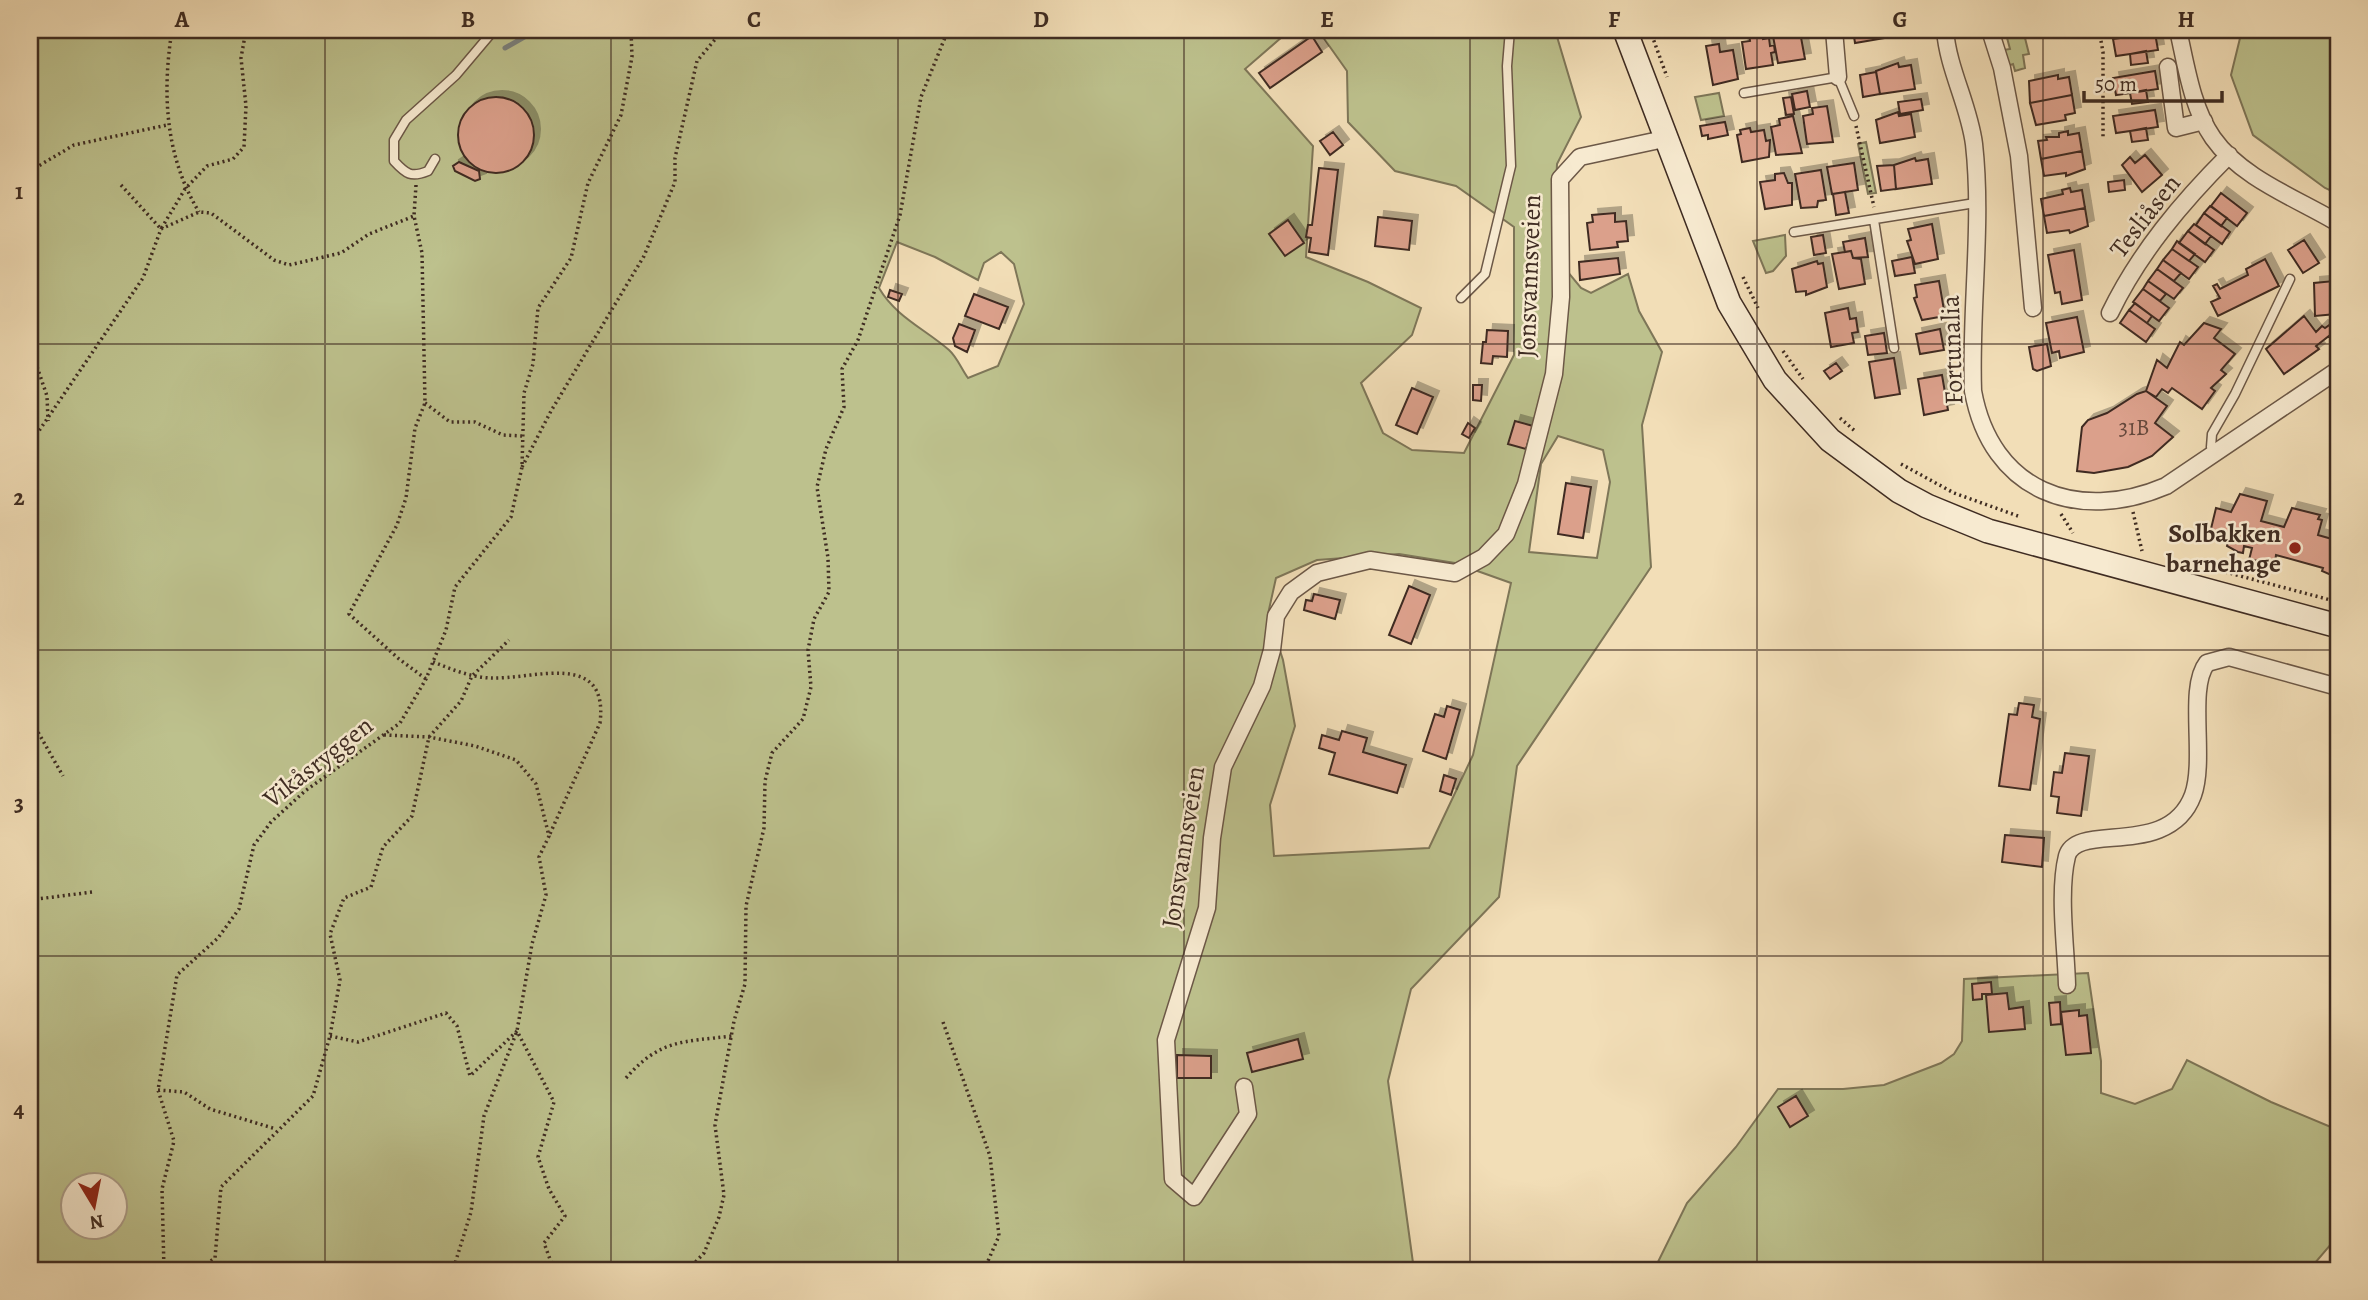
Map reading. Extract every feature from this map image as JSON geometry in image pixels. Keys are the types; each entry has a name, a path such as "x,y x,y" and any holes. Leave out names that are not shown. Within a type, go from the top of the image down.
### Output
{"main road":[{"path":"1625,30 1716,274 1757,353 1807,418 1873,474 1927,506 1988,531 2338,626"}],"street":[{"path":"1834,30 1838,76"},
{"name":"Fortunalia","path":"1945,30 1972,129 1975,203 1973,391 1979,418 1991,445 2009,468 2033,486 2051,495 2083,501 2130,498 2166,486 2338,371"},
{"path":"1990,30 2002,68 2017,142 2033,308"},
{"path":"2178,30 2204,121 2229,155 2245,168 2338,223"},
{"path":"2168,67 2176,128 2204,121"},
{"name":"Jonsvannsveien","path":"1244,1087 1248,1114 1194,1197 1173,1179 1166,1040 1207,908 1212,838 1223,767 1247,712 1262,686 1272,650 1276,615 1291,592 1317,573 1370,560 1455,573 1484,557 1506,534 1526,484 1554,373 1561,297 1560,179 1580,157 1664,139"},
{"name":"Tesliåsen","path":"2110,313 2127,278 2190,194 2229,155"},
{"path":"2067,985 2064,891 2067,855 2072,848 2086,840 2154,832 2182,814 2196,783 2199,680 2207,663 2221,657 2236,658 2338,687"}],"lane":[{"path":"435,159 428,171 416,176 405,174 394,161 394,140 407,120 456,75 494,30"},
{"name":"Jonsvannsveien","path":"1461,298 1485,274 1511,166 1507,66 1510,30"},
{"path":"1744,93 1838,76 1854,116"},
{"path":"1794,232 1975,203"},
{"path":"1874,220 1894,348"},
{"path":"2216,453 2211,447 2212,434 2235,394 2290,279"}],"path":[{"path":"30,55 40,30"},
{"path":"172,30 164,89 167,125 185,189 199,212"},
{"path":"30,444 143,278 162,229 185,189 208,166 233,159 244,147 246,106 241,58 246,30"},
{"path":"522,467 524,393 533,364 538,308 571,258 588,183 621,115 632,57 631,30"},
{"path":"522,467 551,411 644,257 675,182 675,158 697,61 723,30"},
{"path":"688,1270 704,1253 719,1217 724,1195 715,1125 745,984 747,906 764,828 765,781 772,753 803,719 811,687 808,650 814,620 829,592 828,558 817,486 826,449 844,407 842,369 858,340 900,215 921,97 948,30"},
{"path":"1650,30 1669,82"},
{"path":"2099,30 2103,52 2103,138"},
{"path":"1854,116 1874,206 1874,220"},
{"path":"30,171 74,145 167,125"},
{"path":"416,176 414,216 422,253 425,403 415,428 406,498 397,525 349,614 399,659 426,679"},
{"path":"121,185 145,215 162,229"},
{"path":"162,229 199,212 211,212 274,260 289,265 341,253 369,234 414,216"},
{"path":"1738,267 1761,314"},
{"path":"1776,341 1804,380"},
{"path":"30,346 47,397 48,421"},
{"path":"425,403 450,422 475,422 503,435 523,436"},
{"path":"1836,414 1860,435"},
{"path":"1899,463 1954,493 2025,518"},
{"name":"Vikåsryggen","path":"164,1270 162,1189 173,1141 158,1090 177,975 218,939 239,909 254,845 271,822 305,791 400,723 426,679 446,630 455,587 511,517 522,467"},
{"path":"2130,498 2142,551"},
{"path":"2055,506 2073,533"},
{"path":"2061,529 2085,536"},
{"path":"2130,548 2154,554"},
{"path":"2179,560 2338,602"},
{"path":"197,1270 215,1258 221,1187 276,1129 313,1096 330,1036 340,980 330,934 344,898 371,887 383,847 412,816 429,737 461,701 472,676 509,640"},
{"path":"433,662 472,676 509,678 551,672 572,674 589,681 598,691 602,703 600,723 539,857 546,895 532,944 517,1031 484,1116 471,1212 453,1270"},
{"path":"30,718 63,776"},
{"path":"384,735 429,737 475,746 516,760 536,783 549,836"},
{"path":"30,900 92,892"},
{"path":"330,1036 358,1042 446,1013 457,1026 470,1076 517,1031"},
{"path":"943,1022 989,1156 999,1236 984,1270"},
{"path":"517,1031 554,1102 538,1157 549,1189 565,1216 544,1242 554,1270"},
{"path":"626,1078 644,1057 673,1043 732,1036"},
{"path":"158,1090 184,1092 210,1109 276,1129"}],"green space":[{"path":"30,30 1290,30 1245,69 1313,146 1306,257 1368,282 1421,308 1412,335 1361,383 1383,433 1412,450 1464,453 1514,355 1514,227 1456,186 1395,171 1348,122 1347,71 1318,30 1555,30 1581,117 1557,164 1553,254 1581,288 1591,293 1628,274 1639,311 1662,352 1642,425 1651,567 1517,766 1499,897 1411,989 1388,1081 1414,1270 30,1270","holes":["897,242 935,257 978,280 984,263 1001,252 1014,264 1024,304 998,366 968,378 952,353 902,315 886,298 879,288","1558,436 1603,450 1610,482 1597,558 1529,552 1541,464","1399,554 1455,563 1511,583 1473,755 1429,848 1274,856 1270,805 1295,726 1283,660 1268,614 1276,578 1317,560"]},
{"path":"2023,30 2029,54 2023,55 2025,68 2015,71 2013,64 2002,68 1997,51 2010,49 2006,34"},
{"path":"2242,30 2338,30 2338,194 2325,188 2253,135 2231,75"},
{"path":"1719,93 1724,116 1701,120 1695,97"},
{"path":"1866,142 1876,193 1868,194 1858,144"},
{"path":"1785,235 1786,256 1773,271 1766,273 1753,241"},
{"path":"2088,973 2101,1061 2101,1093 2135,1104 2172,1089 2187,1060 2271,1102 2338,1130 2338,1236 2309,1270 1654,1270 1687,1203 1736,1147 1778,1089 1843,1089 1884,1085 1941,1063 1954,1054 1962,1041 1964,979"}],"building":[{"path":"1779,30 1800,32 1805,59 1778,63 1773,36 1780,35"},
{"path":"1853,30 1890,30 1891,37 1855,43"},
{"path":"1761,32 1763,39 1769,38 1770,46 1774,45 1775,52 1771,53 1773,65 1746,69 1742,42 1750,41 1749,34"},
{"path":"2155,33 2158,50 2116,56 2113,39"},
{"path":"1312,36 1322,52 1270,88 1259,73"},
{"path":"1719,44 1720,52 1733,50 1738,79 1713,85 1706,46"},
{"path":"2146,51 2148,63 2131,65 2130,54"},
{"path":"1898,63 1899,67 1911,65 1915,89 1880,94 1876,71"},
{"path":"2155,71 2158,89 2116,95 2113,78"},
{"path":"1876,72 1880,94 1863,97 1860,75"},
{"path":"2058,75 2058,79 2069,77 2072,95 2030,103 2029,81"},
{"path":"2146,90 2148,102 2132,104 2130,93"},
{"path":"1807,91 1810,107 1795,110 1792,94"},
{"path":"2072,95 2075,113 2065,115 2066,120 2036,125 2030,103"},
{"path":"496,97 510,100 523,108 531,121 534,135 531,149 523,162 510,170 496,173 482,170 469,162 461,149 458,135 461,121 469,108 482,100"},
{"path":"1791,97 1794,114 1786,115 1783,98"},
{"path":"1921,99 1923,110 1900,114 1898,102"},
{"path":"1827,106 1833,142 1807,144 1803,116 1813,114 1812,108"},
{"path":"2155,110 2158,127 2116,133 2113,116"},
{"path":"1898,112 1899,116 1911,114 1915,137 1880,143 1876,120"},
{"path":"1793,116 1802,153 1776,155 1771,127 1780,125 1779,119"},
{"path":"1725,122 1728,135 1708,139 1708,135 1702,136 1700,126"},
{"path":"1750,128 1751,132 1764,130 1766,141 1770,140 1769,157 1742,162 1737,135 1741,134 1740,130"},
{"path":"2146,128 2148,140 2132,142 2130,131"},
{"path":"2068,131 2068,135 2079,133 2082,151 2041,159 2038,141 2047,140 2046,137 2059,137 2059,133"},
{"path":"1333,132 1343,145 1330,155 1320,141"},
{"path":"2082,151 2085,169 2066,176 2066,173 2044,176 2041,159"},
{"path":"2145,155 2162,175 2142,192 2122,165 2130,157 2135,163"},
{"path":"1915,158 1916,161 1928,159 1932,184 1896,189 1894,165"},
{"path":"459,162 479,171 480,179 475,181 455,171 453,166"},
{"path":"1854,163 1858,190 1832,194 1827,167"},
{"path":"1894,165 1896,189 1881,191 1877,166"},
{"path":"1319,168 1338,170 1328,255 1309,252 1311,238 1306,237 1308,225 1312,225"},
{"path":"1821,170 1826,200 1818,201 1817,207 1801,208 1795,174"},
{"path":"1784,173 1788,183 1792,183 1792,205 1765,209 1760,182 1775,180 1775,174"},
{"path":"2124,180 2125,190 2109,192 2108,182"},
{"path":"2070,188 2071,192 2082,190 2085,208 2044,216 2041,199 2063,194 2062,190"},
{"path":"1845,192 1849,213 1836,215 1833,194"},
{"path":"2221,193 2247,213 2237,226 2211,206"},
{"path":"2210,206 2227,218 2221,226 2204,213"},
{"path":"2085,208 2088,226 2070,233 2069,230 2047,233 2044,216"},
{"path":"1615,213 1615,222 1626,221 1628,241 1617,242 1618,247 1590,250 1587,223 1593,222 1592,215"},
{"path":"2204,213 2230,232 2222,244 2196,225"},
{"path":"1378,217 1412,221 1409,250 1375,246"},
{"path":"1288,220 1304,243 1285,256 1269,234"},
{"path":"1932,224 1938,259 1915,264 1907,241 1911,240 1908,229"},
{"path":"2194,224 2211,236 2205,244 2188,231"},
{"path":"2188,231 2214,250 2205,262 2179,243"},
{"path":"1823,235 1826,253 1814,255 1811,237"},
{"path":"1865,238 1868,257 1853,258 1851,251 1845,252 1843,242"},
{"path":"2304,240 2319,263 2303,273 2288,250"},
{"path":"2177,241 2195,254 2189,261 2172,249"},
{"path":"2172,249 2198,267 2189,279 2163,260"},
{"path":"2074,250 2082,300 2062,304 2060,292 2055,293 2048,255"},
{"path":"1851,251 1853,258 1861,259 1865,284 1839,289 1832,254"},
{"path":"1912,257 1915,273 1895,276 1892,261"},
{"path":"1618,258 1620,274 1580,280 1579,262"},
{"path":"2265,259 2279,286 2218,316 2211,302 2220,298 2213,286 2217,284 2220,289 2248,275 2246,269"},
{"path":"2163,260 2181,273 2174,281 2157,269"},
{"path":"1817,261 1818,264 1823,263 1827,287 1806,295 1806,291 1796,292 1792,269"},
{"path":"2157,269 2183,288 2174,299 2148,281"},
{"path":"1939,281 1945,316 1922,320 1914,298 1917,297 1915,285"},
{"path":"2148,281 2166,294 2160,301 2143,289"},
{"path":"2334,281 2336,314 2315,316 2314,283"},
{"path":"2143,289 2169,308 2159,321 2133,302"},
{"path":"890,290 902,294 899,301 888,297"},
{"path":"974,294 1008,307 999,329 965,316"},
{"path":"2135,303 2152,316 2147,323 2129,310"},
{"path":"1848,308 1850,319 1856,318 1858,332 1852,333 1854,343 1831,347 1825,313"},
{"path":"2129,310 2155,329 2146,342 2120,323"},
{"path":"2304,316 2316,332 2322,326 2325,328 2338,319 2338,336 2332,340 2329,336 2316,346 2319,349 2284,374 2266,349"},
{"path":"2077,317 2084,352 2060,358 2059,351 2052,353 2046,323"},
{"path":"2204,323 2221,329 2214,338 2235,354 2221,370 2226,374 2211,388 2215,391 2202,409 2172,388 2168,393 2162,389 2156,397 2146,391 2157,360 2167,368 2180,342 2184,345"},
{"path":"959,324 975,330 967,352 955,346 953,338"},
{"path":"1940,329 1944,350 1920,354 1916,334"},
{"path":"1487,330 1508,331 1507,357 1493,356 1492,364 1481,363"},
{"path":"1884,333 1887,353 1868,355 1865,336"},
{"path":"2047,344 2051,366 2037,371 2033,369 2029,347"},
{"path":"1894,358 1900,394 1875,398 1869,362"},
{"path":"1836,363 1842,371 1830,379 1824,371"},
{"path":"1942,375 1948,410 1924,415 1918,379"},
{"path":"1473,385 1482,385 1481,401 1473,400"},
{"path":"1412,388 1433,397 1417,434 1396,425"},
{"path":"2146,391 2167,406 2155,423 2173,437 2152,456 2128,467 2094,473 2077,471 2082,427 2088,420 2107,413"},
{"path":"1515,421 1533,426 1526,449 1508,444"},
{"path":"1468,423 1475,428 1469,438 1462,434"},
{"path":"1566,483 1591,487 1583,538 1558,534"},
{"path":"2240,494 2267,501 2261,521 2284,527 2292,508 2320,515 2318,519 2322,520 2318,535 2332,539 2338,526 2338,578 2322,571 2323,568 2276,555 2275,562 2249,560 2252,548 2244,546 2243,553 2238,552 2227,546 2228,542 2209,537 2216,508 2231,512"},
{"path":"1409,586 1430,595 1411,644 1389,635"},
{"path":"1314,594 1340,600 1335,619 1304,610 1306,600 1312,601"},
{"path":"2019,703 2034,705 2032,717 2040,719 2030,790 1999,786 2009,714 2017,715"},
{"path":"1447,706 1460,710 1446,759 1423,751 1435,714 1444,717"},
{"path":"1342,731 1367,738 1363,752 1406,765 1397,793 1329,774 1335,753 1319,748 1322,735 1339,740"},
{"path":"2065,753 2089,756 2081,816 2057,813 2059,797 2051,796 2054,772 2062,773"},
{"path":"1444,775 1456,779 1451,795 1440,791"},
{"path":"2005,835 2044,838 2042,867 2002,862"},
{"path":"1991,982 1992,994 1982,994 1982,999 1973,1000 1972,984"},
{"path":"2007,993 2009,1009 2023,1007 2025,1029 1989,1032 1986,995"},
{"path":"2060,1002 2061,1024 2051,1025 2049,1003"},
{"path":"2079,1010 2079,1016 2087,1015 2091,1053 2066,1055 2061,1012"},
{"path":"1298,1039 1303,1059 1252,1072 1247,1053"},
{"path":"1177,1055 1211,1056 1211,1078 1177,1078"},
{"path":"1796,1096 1808,1116 1790,1127 1778,1107"}],"waterway":[{"path":"505,48 526,36 529,30"}],"place":[{"name":"Solbakken barnehage","path":"2295,548"}]}
